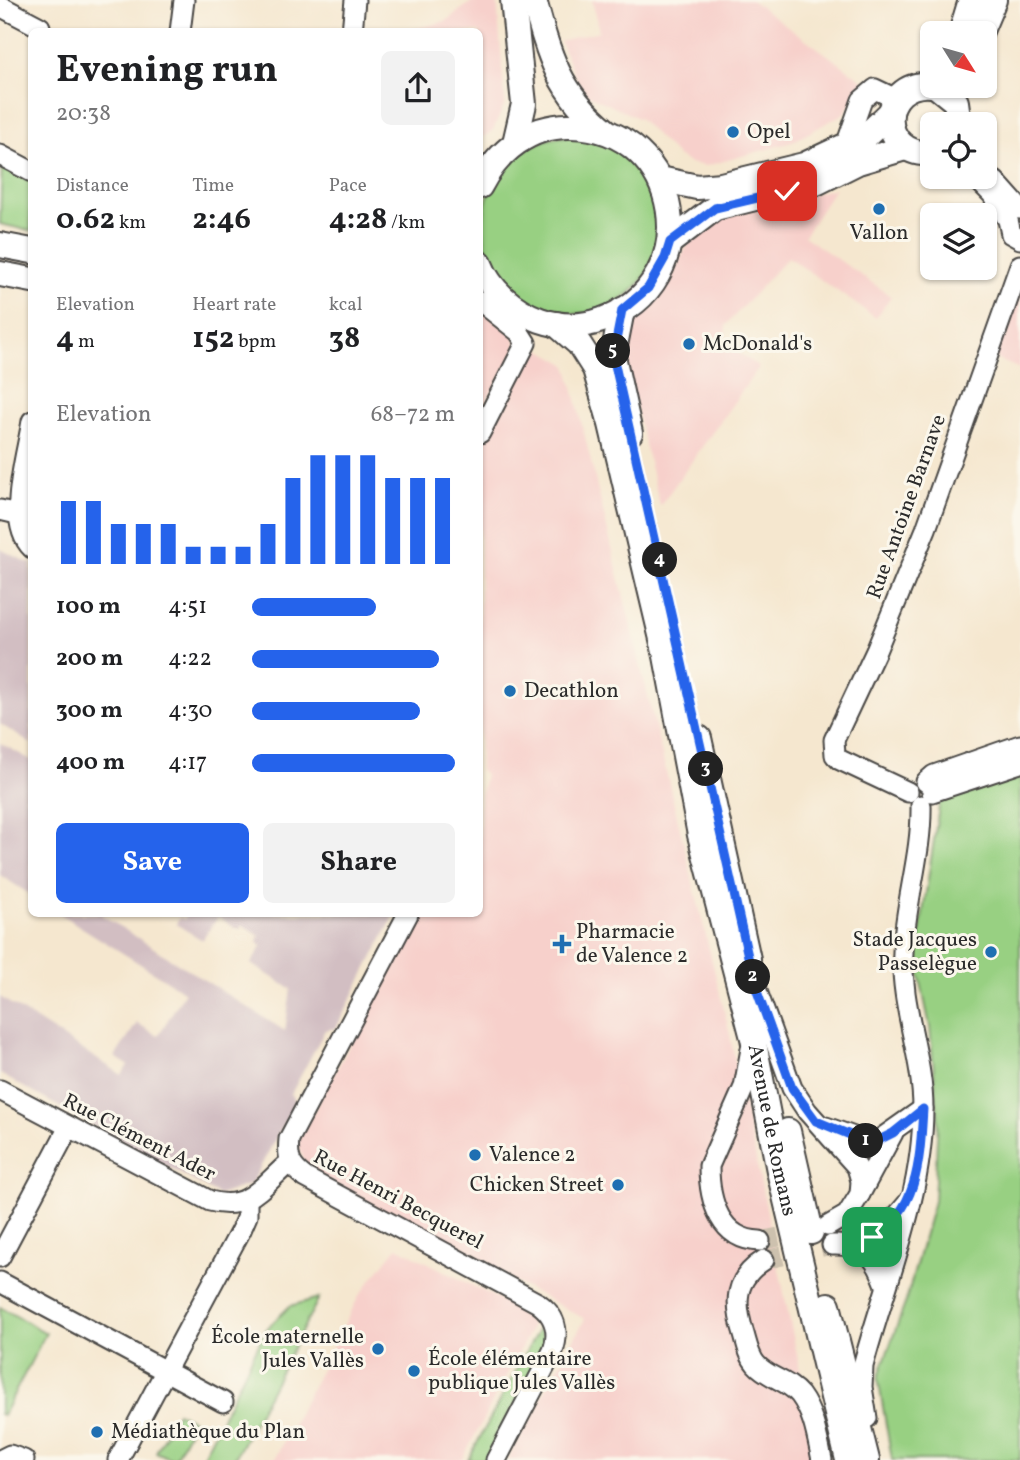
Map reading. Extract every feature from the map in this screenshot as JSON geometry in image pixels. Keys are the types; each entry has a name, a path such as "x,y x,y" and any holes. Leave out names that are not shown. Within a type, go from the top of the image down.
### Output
{"main road":[{"path":"513,0 524,104 515,142"},
{"path":"483,271 495,289 512,306 533,317 556,324 584,324 622,310 636,300 653,281 670,242 668,199 660,179 637,150 606,131 577,105 559,80 534,0"},
{"path":"965,21 971,0"},
{"path":"985,21 994,0"},
{"path":"660,179 697,187 721,185 804,165 866,136 893,105 913,86 920,84"},
{"path":"893,105 891,125 896,138 905,148 920,152"},
{"path":"483,181 494,162 515,142 550,128 588,127 606,131"},
{"path":"670,242 715,208 816,183 858,162 905,148"},
{"path":"0,245 28,250"},
{"path":"0,274 28,279"},
{"name":"Avenue de Romans","path":"622,310 614,342 617,374 754,983 867,1460"},
{"name":"Avenue de Romans","path":"556,324 579,344 600,382 666,656 700,835 753,1038 779,1171 848,1460"}],"street":[{"path":"180,28 184,0"},
{"path":"352,28 355,0"},
{"path":"0,6 40,27"},
{"path":"0,155 28,170"},
{"path":"987,189 1017,223"},
{"path":"997,189 1017,223 1018,269"},
{"name":"Rue Antoine Barnave","path":"922,793 840,760 835,755 834,740 876,651 926,529 1018,269"},
{"path":"483,304 519,332 526,343 483,427"},
{"path":"28,440 12,517 28,542"},
{"path":"875,1460 861,1379 918,1168 923,1109 905,990 903,952 922,793 934,775 1020,745"},
{"path":"922,793 1020,763"},
{"name":"Rue Henri Becquerel","path":"406,917 289,1139 290,1162 306,1178 538,1303 552,1317 557,1340 553,1351 496,1460"},
{"path":"754,983 792,1088 816,1121 857,1167 861,1181 860,1194"},
{"path":"753,1038 744,1087 709,1166 709,1180 722,1223 762,1251 738,1289 737,1303 750,1355 765,1372 795,1389 813,1419 822,1460"},
{"name":"Rue Clément Ader","path":"0,1090 210,1201 234,1205 247,1200"},
{"path":"816,1121 865,1141 879,1140 893,1133 923,1109"},
{"path":"0,1257 69,1127"},
{"path":"836,1239 893,1133"},
{"path":"118,1460 241,1230 247,1216 247,1200 290,1162"},
{"path":"836,1239 884,1230 898,1219 909,1200"},
{"path":"836,1239 873,1257 886,1285"},
{"path":"0,1282 223,1402"},
{"path":"0,1460 10,1455 24,1460"}],"shaded area":[{"path":"474,0 497,0 505,104 493,130 483,138 483,28 419,28 446,21"},
{"path":"592,0 751,0 868,84 843,114 792,142 706,166 689,163 676,155 640,119 588,95 579,86 560,41 599,31"},
{"path":"835,188 804,236 891,296 876,318 788,257 726,325 725,344 759,367 660,506 628,376 625,346 631,328 659,297 688,244 714,220"},
{"path":"1020,290 1020,369 992,357"},
{"path":"483,311 514,335 517,348 483,407"},
{"name":"Valence 2","path":"533,345 566,364 729,1031 819,1460 507,1460 585,1319 308,1172 297,1141 420,917 483,917 483,440"},
{"path":"0,549 28,563 28,742 0,724"},
{"path":"0,743 28,758 28,794 25,798 28,800 28,893 0,875"},
{"path":"65,917 105,917 285,1031 291,989 251,964 262,946 257,942 260,936 243,925 239,930 218,917 393,917 336,1028 325,1030 291,1094 295,1103 251,1184 219,1195 0,1074 0,997 122,1075 128,1065 115,1057 137,1023 158,1036 185,992"},
{"path":"180,917 184,920 186,917 218,917 202,940 176,924"},
{"name":"École élémentaire publique Jules Vallès","path":"397,1247 530,1315 531,1329 462,1460 274,1460 359,1296"}],"green space":[{"path":"572,136 606,143 635,162 654,191 661,225 654,259 635,288 606,307 572,314 538,307 509,288 490,259 483,225 490,191 509,162 538,143"},
{"path":"2,165 28,178 28,230 0,224"},
{"path":"1020,772 1020,1460 892,1460 878,1378 906,1301 934,1201 938,1117 930,1027 916,958 940,800"},
{"path":"319,1298 234,1460 201,1460 266,1329 290,1306"},
{"path":"0,1307 46,1333 3,1415 0,1414"},
{"path":"539,1328 548,1345 486,1460 468,1460"},
{"path":"177,1412 194,1421 174,1460 156,1452"}],"tunnel":[{"path":"760,1241 807,1231"},
{"path":"764,1260 832,1245"}],"place":[{"name":"Opel","path":"733,132"},
{"name":"Vallon","path":"879,209"},
{"name":"McDonald's","path":"689,344"},
{"name":"Decathlon","path":"510,691"},
{"name":"Pharmacie de Valence 2","path":"562,944"},
{"name":"Stade Jacques Passelègue","path":"991,952"},
{"name":"Valence 2","path":"475,1155"},
{"name":"Chicken Street","path":"618,1185"},
{"name":"École maternelle Jules Vallès","path":"378,1349"},
{"name":"École élémentaire publique Jules Vallès","path":"414,1371"},
{"name":"Médiathèque du Plan","path":"97,1432"}],"route":[{"path":"787,191 715,208 692,222 670,242 658,274 636,300 622,310 613,356 754,983 792,1088 816,1121 842,1134 865,1141 879,1140 893,1133 923,1109 918,1168 909,1200 898,1219 872,1237"}]}
